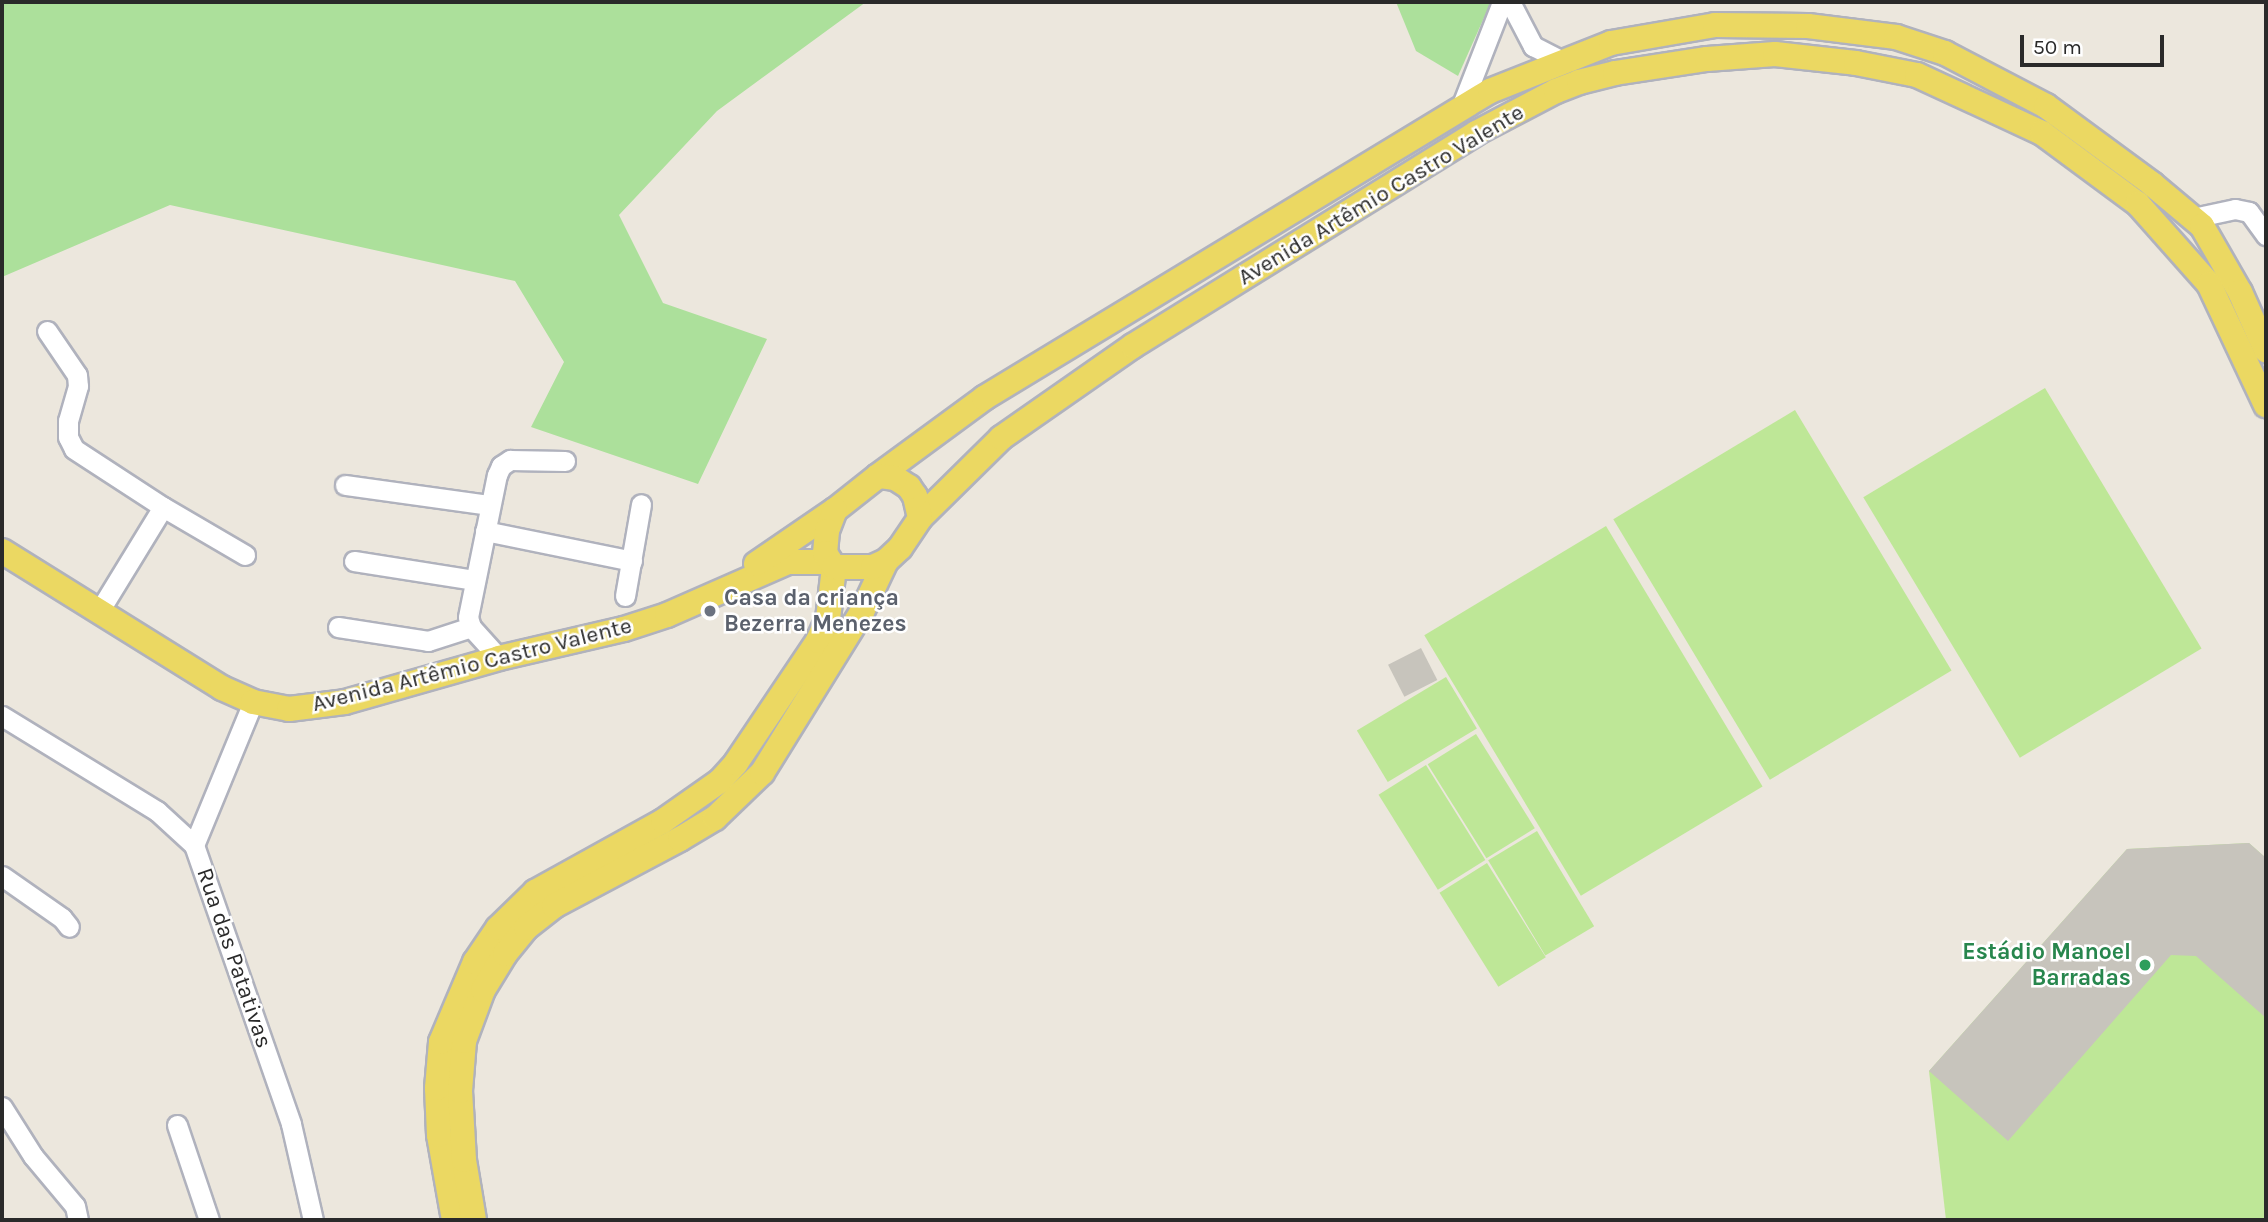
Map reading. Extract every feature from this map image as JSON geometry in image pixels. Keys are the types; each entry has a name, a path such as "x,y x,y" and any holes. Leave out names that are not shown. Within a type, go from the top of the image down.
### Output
{"main road":[{"path":"453,1220 439,1135 438,1077 442,1042 475,962 498,928 535,892 663,821 720,780 736,763 818,641 828,619 831,565 825,539 835,510 962,413 1490,91 1611,43 1715,25 1808,26 1896,37 1945,53 2046,106 2197,222 2240,292 2266,350"},
{"name":"Avenida Artêmio Castro Valente","path":"920,518 1001,438 1133,345 1476,133 1556,91 1579,82 1615,73 1707,59 1774,54 1856,63 1917,75 2042,133 2138,204 2209,284 2266,405"},
{"path":"831,565 873,567 886,561 900,548 920,518 915,496 909,487 895,478 878,476"},
{"name":"Avenida Artêmio Castro Valente","path":"726,589 750,568 835,510"},
{"name":"Avenida Artêmio Castro Valente","path":"2,551 222,688 253,702 289,709 345,702 499,658 624,629 667,615 788,562 831,565"},
{"path":"474,1220 464,1160 460,1091 464,1041 483,990 505,954 526,928 554,906 715,818 746,790 777,750 862,612 886,561"}],"street":[{"path":"1460,110 1502,2"},
{"path":"1510,2 1533,46 1564,62"},
{"path":"2197,222 2235,209 2249,212 2266,235"},
{"path":"47,331 77,375 78,386 68,421 68,437 74,449 163,507 245,555"},
{"path":"499,658 471,627 468,617 497,475 501,466 510,460 565,461"},
{"path":"345,485 490,505"},
{"path":"625,596 641,504"},
{"path":"98,613 163,507"},
{"path":"485,531 632,561"},
{"path":"354,561 474,580"},
{"path":"338,627 428,641 471,627"},
{"name":"Rua das Patativas","path":"253,702 194,845 291,1125 313,1220"},
{"path":"2,716 157,811 194,845"},
{"path":"2,876 62,918 69,927"},
{"path":"2,1108 33,1156 75,1206 78,1220"},
{"path":"177,1125 209,1220"}],"green space":[{"path":"2,2 866,2 717,111 619,215 663,303 767,339 698,484 531,427 564,362 515,281 170,205 2,277"},
{"path":"1396,2 1491,2 1458,76 1416,51"},
{"path":"2045,388 2202,649 2020,758 1863,497"},
{"path":"1795,410 1952,671 1770,780 1613,519"},
{"path":"1606,526 1763,787 1581,896 1424,635"},
{"path":"1446,677 1477,728 1388,782 1357,731"},
{"path":"1476,734 1535,828 1486,858 1428,764"},
{"path":"1426,765 1485,860 1438,890 1379,795"},
{"path":"1537,831 1594,926 1545,956 1488,860"},
{"name":"Estádio Manoel Barradas","path":"2249,843 2266,858 2266,1220 1946,1220 1929,1071 2127,849"},
{"path":"1487,863 1546,957 1498,987 1440,893"}],"building":[{"path":"1421,648 1437,680 1404,697 1388,665"},
{"path":"2249,843 2266,858 2266,1018 2196,956 2171,955 2008,1141 1929,1071 2127,849"}],"place":[{"name":"Casa da criança Bezerra Menezes","path":"710,611"},
{"name":"Estádio Manoel Barradas","path":"2145,965"}]}
